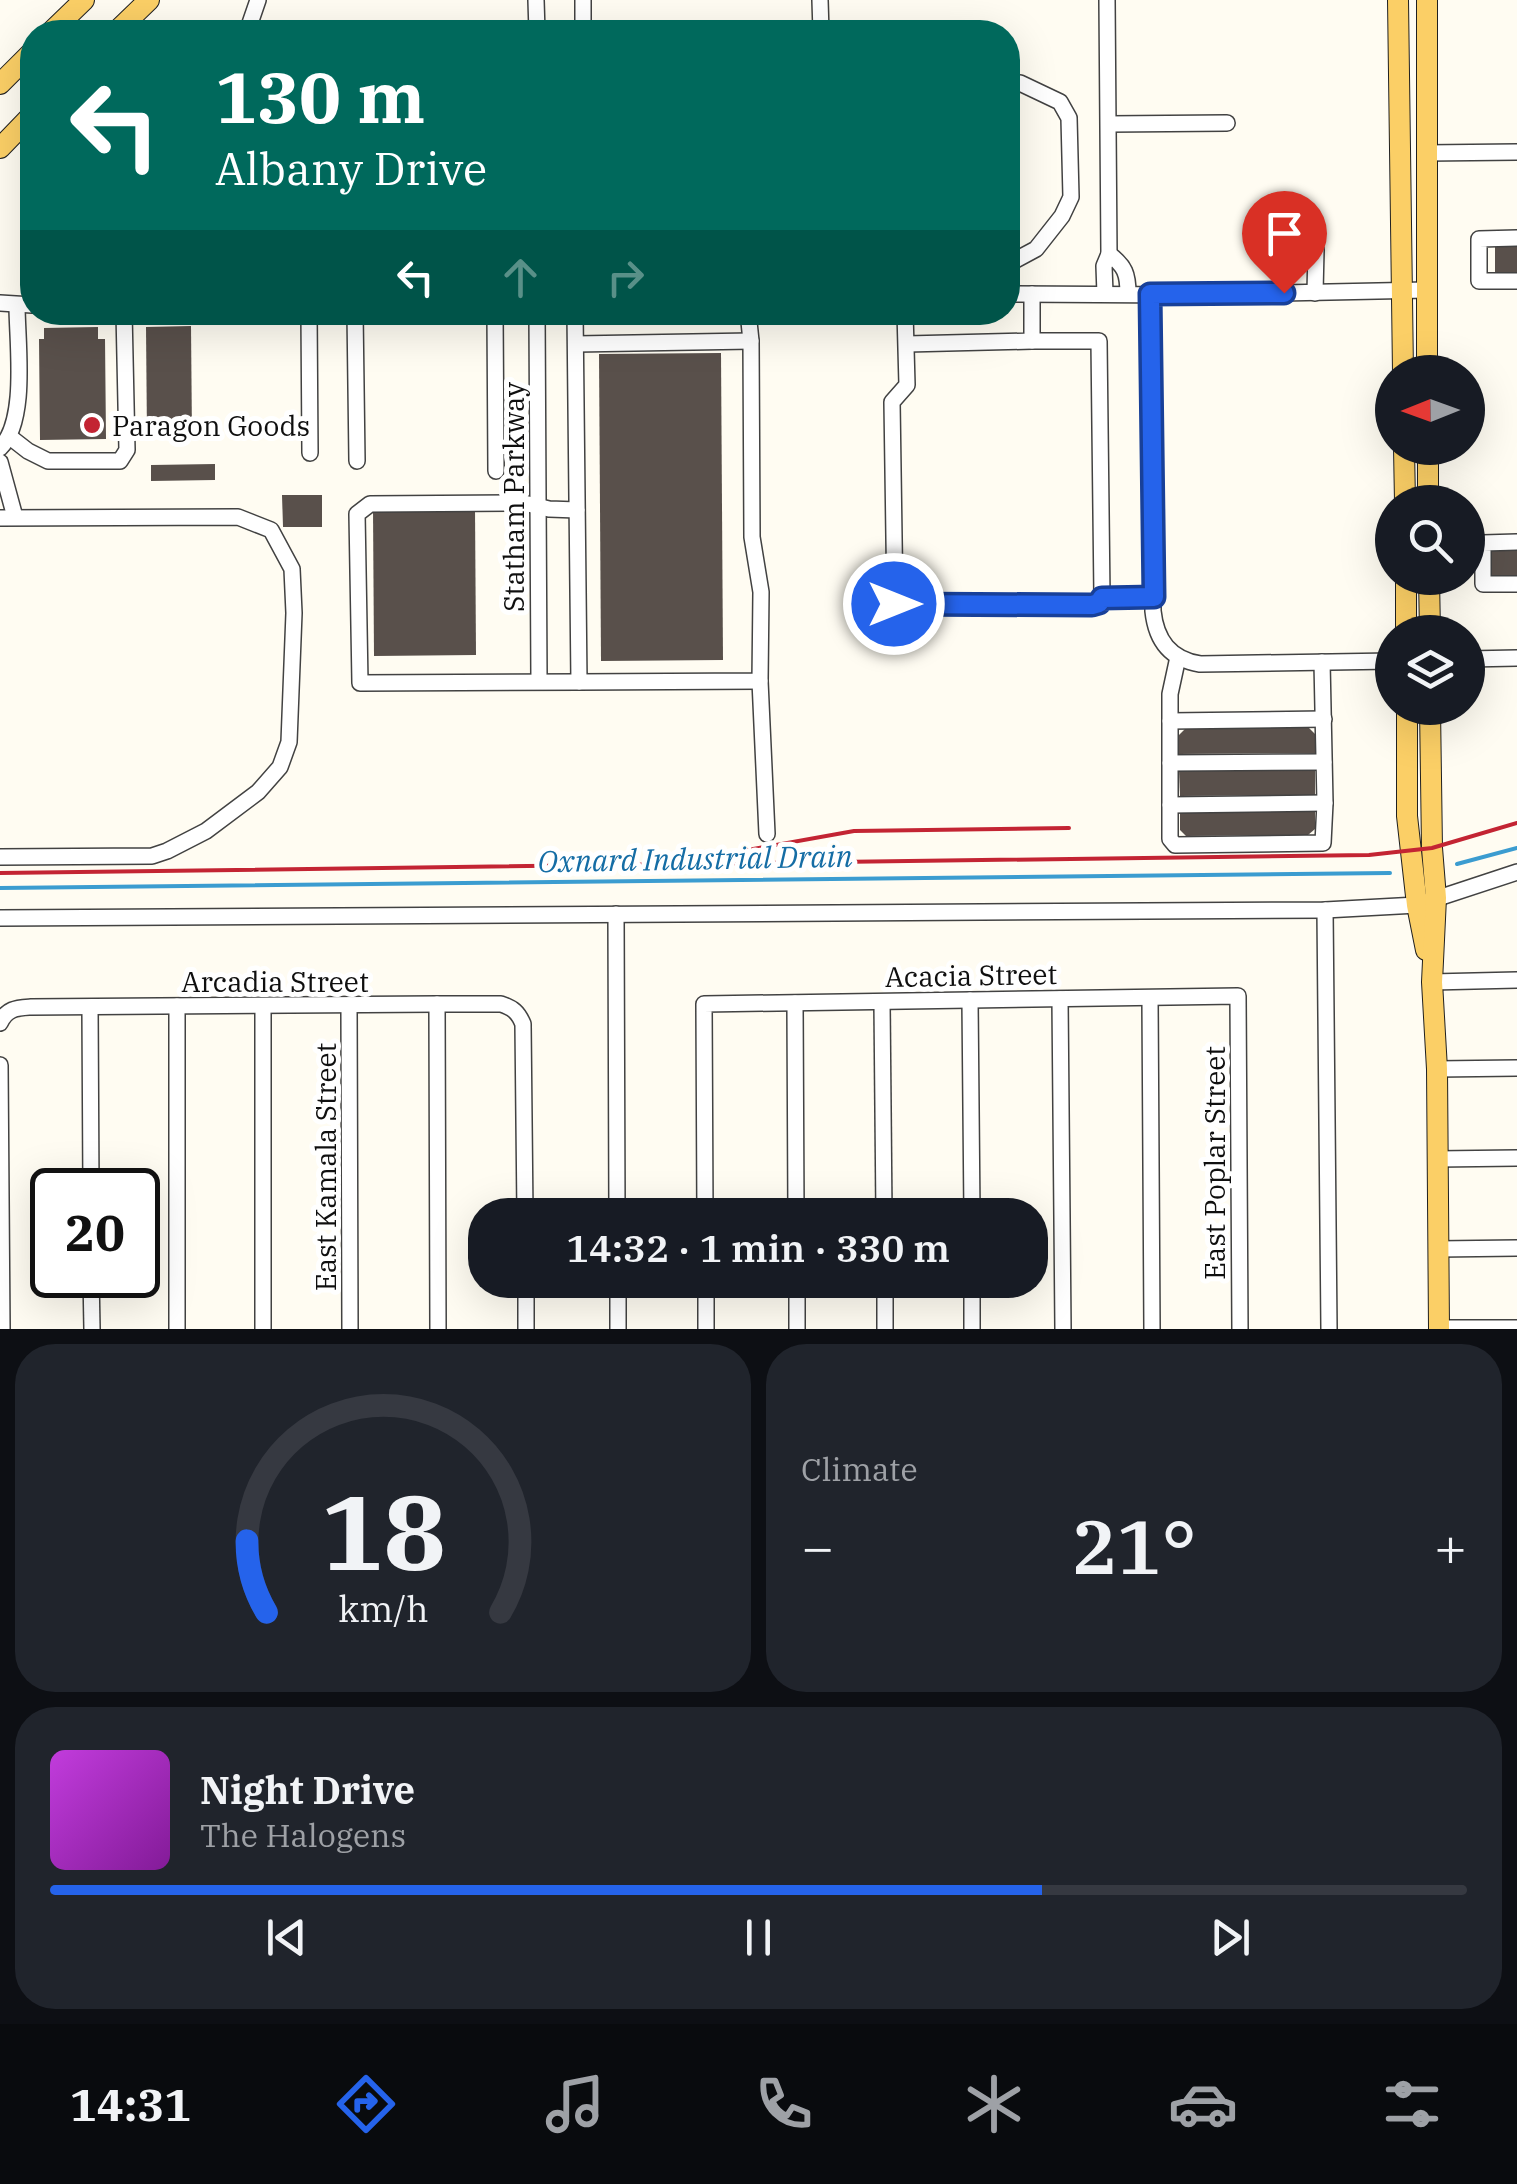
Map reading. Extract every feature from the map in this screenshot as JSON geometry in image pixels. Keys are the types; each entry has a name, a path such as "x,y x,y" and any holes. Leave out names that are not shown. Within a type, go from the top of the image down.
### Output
{"main road":[{"path":"64,20 84,0"},
{"path":"128,20 149,0"},
{"path":"1398,0 1403,355"},
{"path":"1411,0 1400,70 1415,147 1426,153"},
{"path":"1426,0 1427,355"},
{"path":"0,84 20,64"},
{"path":"0,148 20,127"},
{"path":"1407,725 1407,816 1427,902"},
{"path":"1430,725 1432,848 1427,902 1437,1069 1439,1329"}],"street":[{"path":"1105,294 1109,254 1108,0"},
{"path":"1020,83 1060,102 1069,118 1071,196 1062,216 1036,248 1020,257"},
{"path":"1109,124 1227,123"},
{"path":"1426,153 1517,152"},
{"path":"1517,238 1479,239 1479,281 1517,281"},
{"path":"1316,250 1316,293"},
{"path":"1109,254 1125,268 1128,294"},
{"path":"1020,294 1426,290"},
{"path":"1032,294 1032,341"},
{"path":"1150,294 1154,620 1160,639 1178,657 1200,664 1375,662"},
{"path":"16,304 18,398 15,425 5,443 48,462 124,458 124,325"},
{"path":"308,325 310,454"},
{"path":"355,325 356,461"},
{"path":"494,325 496,472"},
{"name":"Statham Parkway","path":"538,325 540,682"},
{"path":"576,325 579,682"},
{"path":"749,325 752,537 761,592 766,834"},
{"path":"905,325 906,386 892,402 894,604 1099,603 1100,341 906,344"},
{"path":"576,344 750,342"},
{"path":"0,462 7,518 238,517 271,530 292,570 294,614 289,742 280,767 258,792 206,830 152,856 0,857"},
{"path":"577,510 524,503 370,504 357,514 360,684 760,681"},
{"path":"1517,542 1483,543 1483,584 1517,584"},
{"path":"1102,598 1154,597"},
{"path":"1178,657 1170,694 1170,839 1175,845 1323,843 1322,662"},
{"path":"1485,659 1517,658"},
{"path":"1170,722 1324,720"},
{"path":"1170,763 1324,762"},
{"path":"1170,805 1324,803"},
{"path":"0,918 1326,910 1427,902 1517,872"},
{"path":"1326,910 1329,1329"},
{"path":"616,914 618,1198"},
{"path":"1432,982 1517,980"},
{"name":"Acacia Street","path":"705,1198 704,1004 1238,996"},
{"name":"East Poplar Street","path":"1238,996 1240,1329"},
{"path":"1150,998 1152,1329"},
{"path":"1060,999 1062,1329"},
{"path":"970,1000 972,1198"},
{"path":"882,1002 884,1198"},
{"path":"795,1003 796,1198"},
{"path":"437,1004 438,1329"},
{"name":"Arcadia Street","path":"0,1023 15,1008 32,1007 501,1004 516,1011 523,1024 525,1198"},
{"name":"East Kamala Street","path":"349,1005 350,1329"},
{"path":"177,1329 178,1006"},
{"path":"263,1329 264,1006"},
{"path":"90,1007 91,1168"},
{"path":"0,1065 2,1329"},
{"path":"1437,1069 1517,1068"},
{"path":"1438,1159 1517,1158"},
{"path":"1438,1249 1517,1248"},
{"path":"91,1298 92,1329"},
{"path":"526,1298 526,1329"},
{"path":"618,1298 618,1329"},
{"path":"706,1298 706,1329"},
{"path":"797,1298 797,1329"},
{"path":"884,1298 885,1329"},
{"path":"972,1298 972,1329"},
{"path":"1439,1329 1517,1328"}],"building":[{"path":"1495,246 1517,246 1517,272 1495,272"},
{"path":"191,326 192,438 147,438 146,327"},
{"path":"98,327 98,339 105,339 106,439 40,440 39,339 44,339 44,328"},
{"path":"721,353 723,660 601,661 599,354"},
{"path":"215,464 215,480 151,481 151,465"},
{"path":"282,495 322,495 322,527 283,527"},
{"path":"475,509 476,655 374,656 373,510"},
{"path":"1492,549 1517,549 1517,575 1492,575"},
{"path":"1308,727 1315,734 1315,753 1179,754 1179,735 1186,728"},
{"path":"1315,769 1315,795 1180,796 1179,770"},
{"path":"1315,810 1315,829 1308,835 1186,836 1180,830 1180,811"}],"waterway":[{"name":"Oxnard Industrial Drain","path":"1457,864 1517,848"},
{"name":"Oxnard Industrial Drain","path":"0,888 1390,873"}],"railway":[{"path":"0,873 1369,855 1432,848 1517,823"},
{"path":"731,853 854,831 1069,828"}],"place":[{"name":"Paragon Goods","path":"92,425"}],"route":[{"path":"894,604 1092,605 1102,598 1154,597 1150,294 1284,293"}]}
